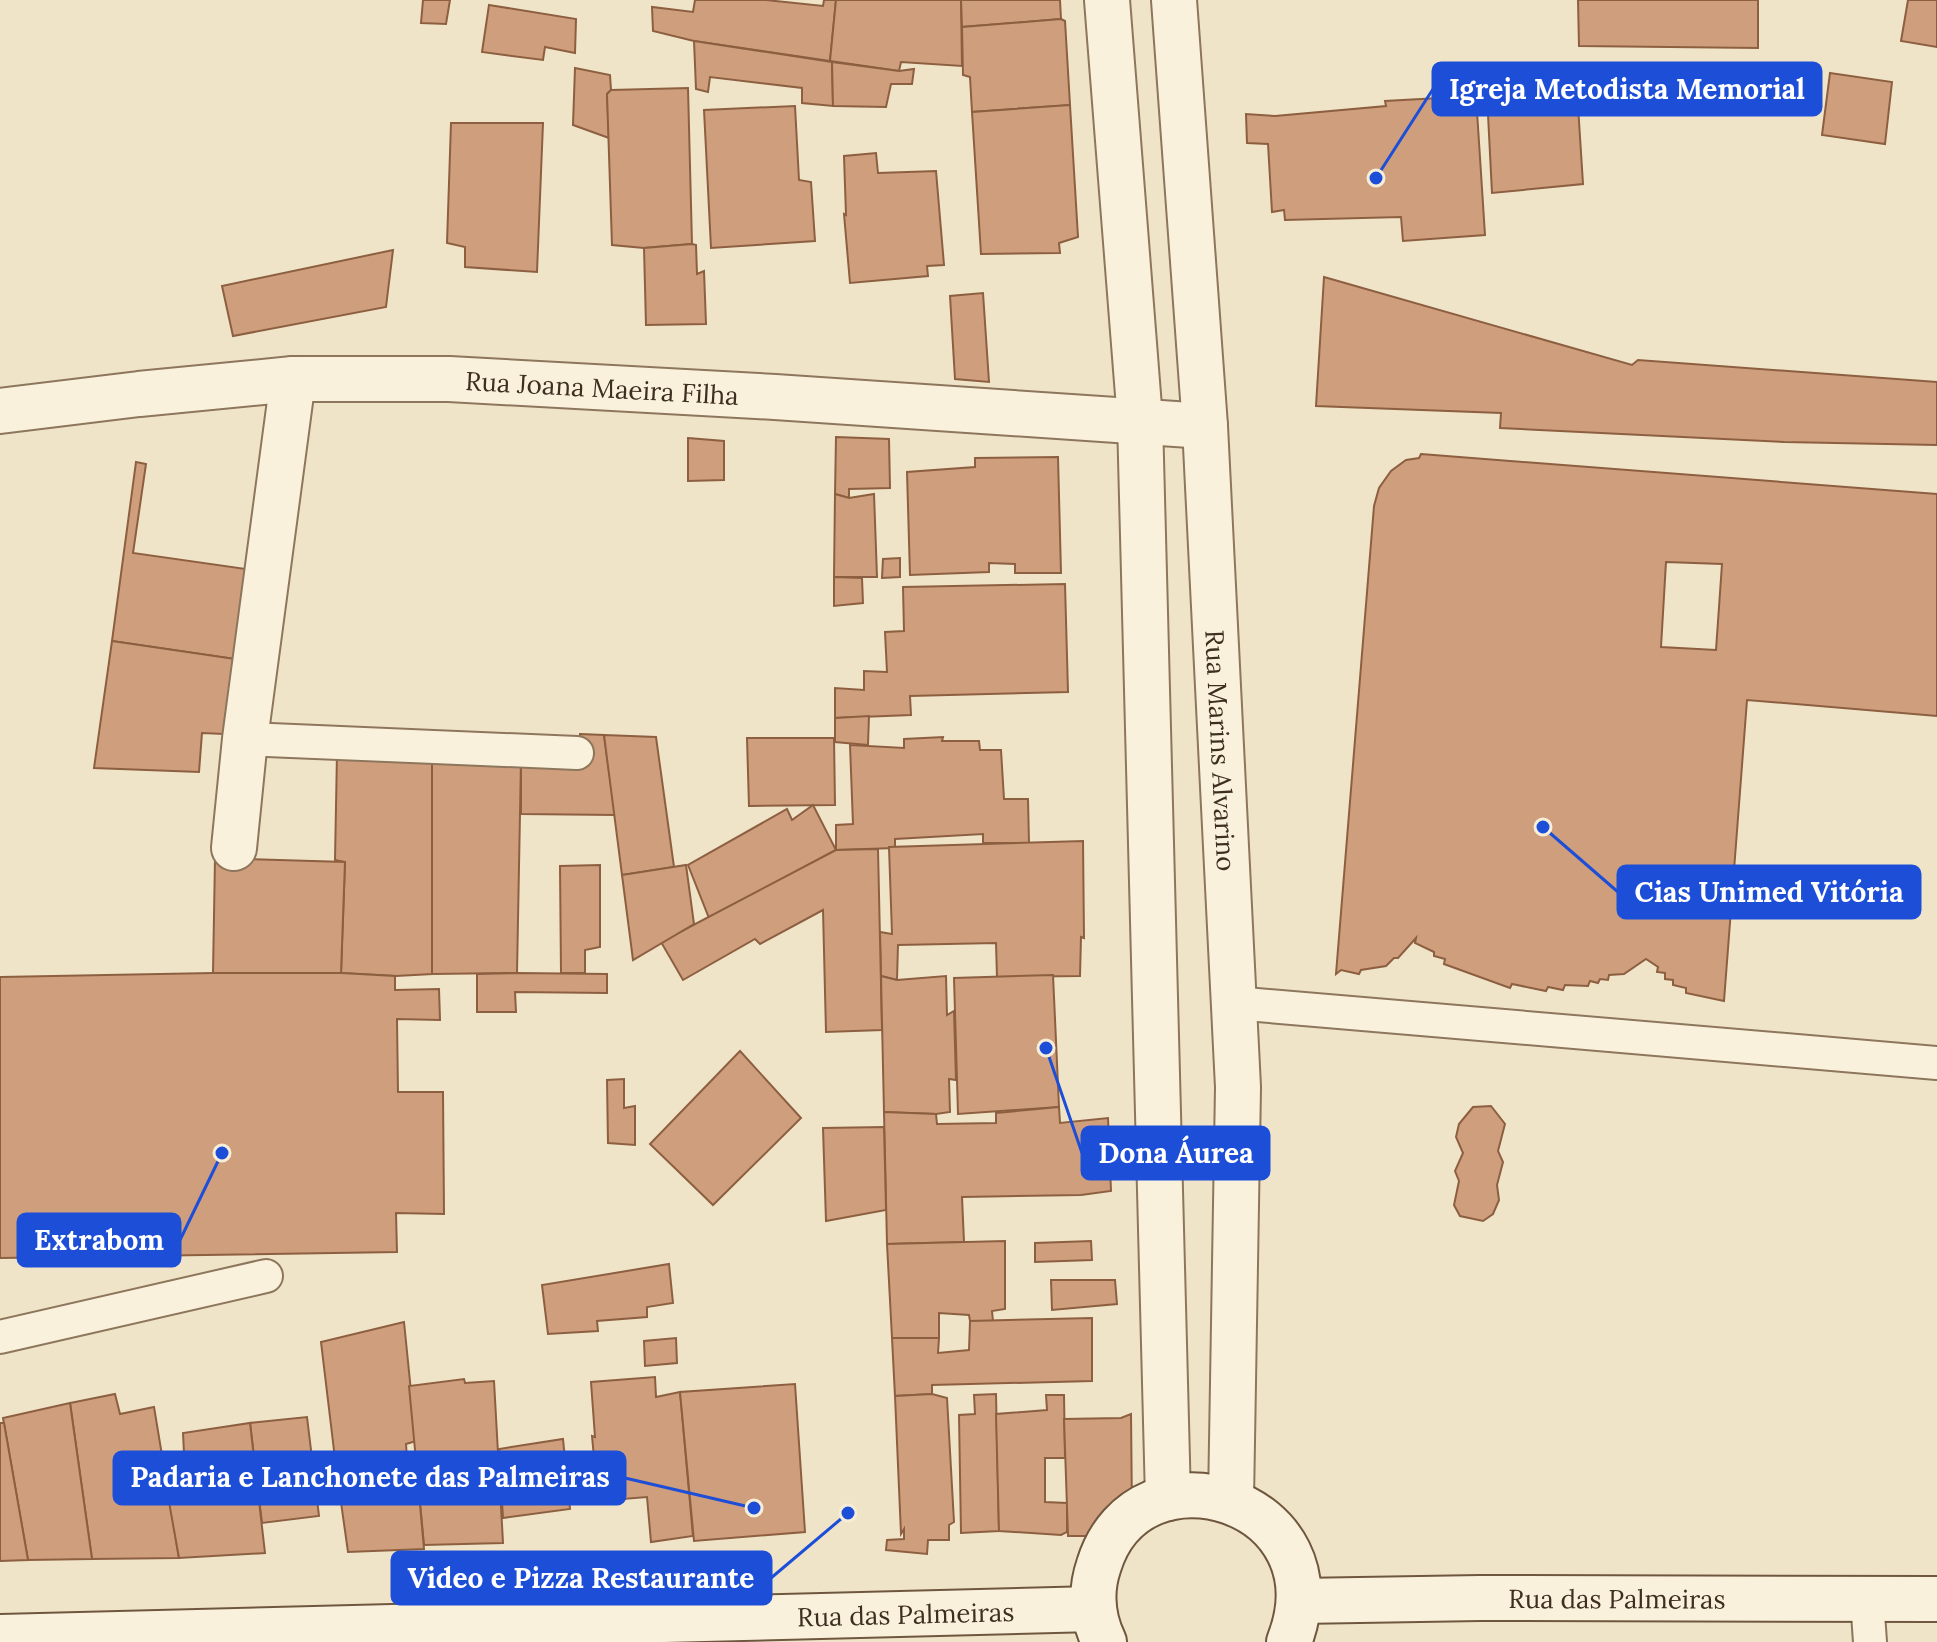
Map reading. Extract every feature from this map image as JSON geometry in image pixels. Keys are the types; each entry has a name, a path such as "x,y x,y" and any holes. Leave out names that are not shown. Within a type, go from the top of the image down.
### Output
{"street":[{"path":"1107,0 1140,420 1168,1498"},
{"name":"Rua Marins Alvarino","path":"1174,0 1205,426 1238,1087 1231,1501"},
{"path":"234,848 245,739 293,379"},
{"name":"Rua Joana Maeira Filha","path":"0,411 293,379 449,379 1205,426"},
{"path":"1099,1626 1096,1573 1110,1540 1135,1515 1168,1498 1193,1495 1231,1501 1262,1518 1284,1545 1298,1577 1294,1622"},
{"name":"Rua das Palmeiras","path":"1294,1622 1480,1598 1937,1599"},
{"name":"Rua das Palmeiras","path":"0,1637 1099,1626"}],"lane":[{"path":"245,739 577,753"},
{"path":"1234,1003 1937,1063"},
{"path":"0,1337 266,1276"},
{"path":"1867,1599 1870,1642"}],"building":[{"path":"423,0 450,0 446,24 421,23"},
{"path":"695,0 766,0 823,6 824,0 836,0 830,61 694,41 653,31 652,7 693,12"},
{"path":"836,0 961,0 962,66 901,62 899,71 830,61"},
{"path":"961,0 1060,0 1061,19 962,27"},
{"path":"1578,0 1758,0 1758,48 1579,46"},
{"path":"1908,0 1937,0 1937,47 1901,41"},
{"path":"489,5 576,19 575,53 545,47 543,60 482,52"},
{"path":"1065,21 1070,105 972,112 970,77 963,75 962,27"},
{"path":"694,41 832,62 833,106 802,103 802,88 710,77 708,92 696,89"},
{"path":"832,62 899,71 914,69 912,84 891,84 886,107 833,106"},
{"path":"575,68 610,75 611,90 607,94 609,138 573,125"},
{"path":"1830,73 1892,82 1885,144 1822,135"},
{"path":"688,88 692,244 644,248 612,245 607,94 611,90"},
{"path":"1577,90 1583,184 1492,193 1487,95"},
{"path":"1476,96 1485,235 1403,241 1401,217 1285,220 1284,210 1272,212 1268,144 1247,143 1246,114 1275,116 1386,106 1385,101"},
{"path":"1070,105 1078,237 1059,243 1060,253 981,254 972,112"},
{"path":"795,106 799,180 811,182 815,241 711,248 704,110"},
{"path":"451,123 543,123 537,272 465,267 465,247 447,243"},
{"path":"876,153 878,173 936,171 944,265 927,266 928,276 850,283 844,214 844,156"},
{"path":"696,245 697,274 704,271 706,324 646,325 644,248"},
{"path":"393,250 386,307 233,336 222,286"},
{"path":"1324,277 1632,365 1638,360 1937,382 1937,445 1784,442 1500,428 1501,413 1316,406"},
{"path":"983,293 989,382 955,379 950,296"},
{"path":"836,437 889,439 890,488 849,489 849,498 835,494"},
{"path":"688,438 724,441 724,480 688,481"},
{"path":"1421,454 1937,494 1937,716 1747,700 1724,1001 1686,993 1686,988 1673,985 1673,980 1665,979 1665,973 1657,972 1658,967 1646,959 1624,974 1609,975 1608,980 1600,979 1598,983 1590,981 1588,986 1565,985 1563,990 1548,987 1546,991 1512,984 1510,988 1444,964 1445,959 1434,956 1434,952 1415,943 1416,938 1386,966 1361,970 1359,974 1341,970 1336,974 1374,506 1379,488 1391,471 1406,460 1419,458","holes":["1666,562 1722,564 1716,650 1661,647"]},
{"path":"1058,457 1061,573 1015,573 1015,564 989,563 989,572 910,575 907,472 975,467 975,458"},
{"path":"136,462 146,464 133,553 246,569 235,659 112,641"},
{"path":"835,494 849,498 874,494 877,577 834,577"},
{"path":"900,558 900,577 882,578 883,559"},
{"path":"834,577 862,578 863,603 834,606"},
{"path":"1065,584 1068,692 910,696 911,715 835,718 835,688 864,690 864,671 887,672 885,632 904,631 903,587"},
{"path":"112,641 235,659 224,734 202,733 199,772 94,768"},
{"path":"869,716 868,745 835,742 835,718"},
{"path":"580,734 604,735 615,815 521,814 521,760 581,759"},
{"path":"604,735 656,737 674,867 622,875"},
{"path":"943,737 942,741 979,741 980,750 1001,750 1004,799 1028,799 1029,843 983,843 983,834 895,839 895,848 836,850 836,825 853,824 850,745 904,748 904,739"},
{"path":"747,738 834,738 835,805 749,806"},
{"path":"337,753 432,755 432,974 341,973 345,862 335,860"},
{"path":"432,755 521,760 517,973 432,974"},
{"path":"813,805 836,850 709,918 688,865 787,809 792,820"},
{"path":"1083,841 1084,938 1081,937 1080,976 997,977 996,943 898,945 897,980 881,976 880,932 892,934 889,847"},
{"path":"878,849 882,1030 826,1032 823,910 760,944 755,939 683,980 661,942 836,850"},
{"path":"215,858 345,862 341,973 213,973"},
{"path":"600,865 600,947 585,950 585,973 561,973 560,866"},
{"path":"686,865 694,924 633,960 622,875"},
{"path":"213,973 395,976 395,990 439,989 440,1020 397,1019 398,1092 443,1092 444,1214 396,1213 397,1252 0,1258 0,977"},
{"path":"477,974 607,974 607,993 515,992 516,1012 477,1012"},
{"path":"1053,975 1059,1107 958,1114 954,978"},
{"path":"881,976 897,980 946,976 947,1015 954,1011 956,1080 949,1079 950,1112 884,1112"},
{"path":"740,1051 801,1118 713,1205 650,1144"},
{"path":"624,1079 624,1108 635,1106 635,1145 608,1143 607,1080"},
{"path":"1491,1106 1505,1124 1498,1151 1503,1162 1497,1185 1499,1200 1493,1214 1483,1221 1460,1216 1454,1205 1459,1181 1455,1171 1463,1153 1456,1137 1459,1124 1473,1107"},
{"path":"1059,1107 1060,1123 1108,1118 1111,1191 1081,1195 962,1197 964,1242 887,1244 884,1112 936,1114 937,1124 996,1123 996,1113"},
{"path":"884,1127 886,1210 826,1221 823,1128"},
{"path":"1005,1241 1005,1309 992,1311 993,1321 970,1321 969,1315 939,1313 939,1338 892,1338 887,1244"},
{"path":"1091,1241 1092,1260 1035,1262 1035,1243"},
{"path":"669,1264 673,1303 647,1307 647,1317 597,1321 598,1331 548,1334 542,1285"},
{"path":"1051,1280 1115,1280 1117,1304 1052,1310"},
{"path":"1092,1318 1092,1381 932,1385 932,1394 895,1396 892,1338 939,1338 938,1353 969,1350 970,1321"},
{"path":"404,1322 416,1441 406,1444 407,1459 336,1467 321,1342"},
{"path":"676,1338 677,1363 645,1366 644,1341"},
{"path":"655,1377 656,1397 680,1392 693,1536 651,1542 647,1497 598,1501 591,1382"},
{"path":"464,1379 465,1383 494,1381 503,1543 424,1545 409,1386"},
{"path":"795,1384 805,1532 694,1541 680,1392"},
{"path":"115,1394 120,1414 154,1407 179,1558 92,1559 70,1403"},
{"path":"932,1394 947,1398 954,1522 949,1525 949,1540 928,1540 927,1554 886,1550 887,1540 904,1539 904,1529 901,1534 895,1396"},
{"path":"996,1394 999,1531 961,1533 959,1415 975,1414 974,1395"},
{"path":"1046,1395 1064,1395 1065,1458 1045,1458 1045,1502 1067,1503 1067,1532 1061,1535 999,1531 996,1414 1047,1410"},
{"path":"70,1403 92,1559 28,1560 3,1418"},
{"path":"1131,1414 1132,1512 1108,1536 1068,1536 1064,1419 1121,1418"},
{"path":"307,1417 319,1516 262,1523 250,1423"},
{"path":"0,1423 4,1423 28,1560 0,1561"},
{"path":"250,1423 265,1553 179,1558 161,1457 184,1453 183,1433"},
{"path":"563,1439 570,1509 503,1518 499,1449"},
{"path":"407,1459 416,1461 424,1549 348,1552 336,1467"}],"place":[{"name":"Igreja Metodista Memorial","path":"1376,178"},
{"name":"Cias Unimed Vitória","path":"1543,827"},
{"name":"Dona Áurea","path":"1046,1048"},
{"name":"Extrabom","path":"222,1153"},
{"name":"Padaria e Lanchonete das Palmeiras","path":"754,1508"},
{"name":"Video e Pizza Restaurante","path":"848,1513"}]}
